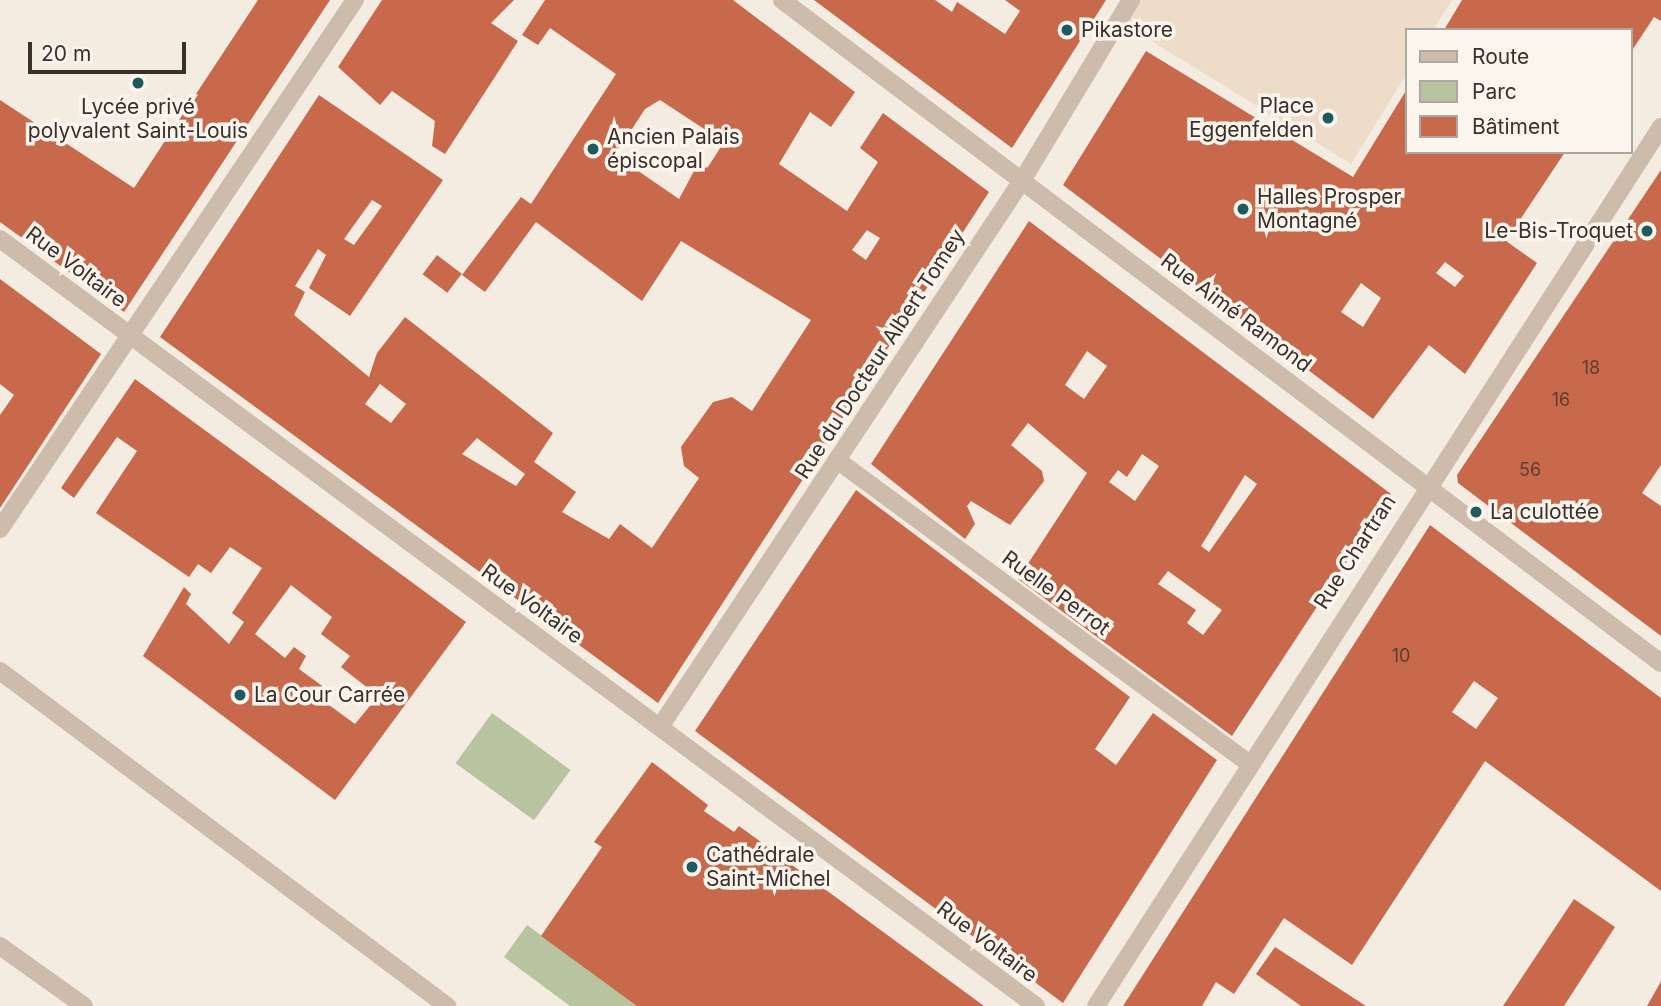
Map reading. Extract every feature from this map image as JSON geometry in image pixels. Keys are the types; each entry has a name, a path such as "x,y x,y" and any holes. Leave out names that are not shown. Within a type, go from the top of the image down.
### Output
{"street":[{"path":"0,529 132,337 355,0"},
{"name":"Rue Aimé Ramond","path":"782,0 1023,179 1661,663"},
{"name":"Rue du Docteur Albert Tomey","path":"660,727 1023,179 1131,0"},
{"name":"Rue Chartran","path":"1096,1006 1247,762 1425,485 1661,127"},
{"name":"Rue Voltaire","path":"0,239 1036,1006"},
{"name":"Ruelle Perrot","path":"837,460 1247,762"},
{"path":"0,671 447,1006"},
{"path":"0,946 84,1006"}],"green space":[{"path":"492,713 570,770 534,820 456,763"},
{"path":"527,925 638,1006 570,1006 504,957"}],"shaded area":[{"name":"Place Eggenfelden","path":"1132,0 1452,0 1434,28 1406,28 1406,75 1351,164 1119,21"}],"building":[{"path":"258,0 330,0 124,312 0,222 0,100 134,188"},
{"path":"382,0 514,0 491,23 518,41 445,154 432,146 435,121 392,91 380,105 338,67"},
{"path":"545,0 733,0 855,92 831,127 810,112 779,164 847,211 878,162 860,148 883,113 989,192 658,703 160,337 319,95 443,180 350,316 309,288 326,255 318,249 295,286 305,292 294,315 369,377 377,353 405,317 553,433 534,462 576,492 562,512 609,539 620,524 652,548 699,478 684,466 681,447 713,402 732,397 752,411 811,320 681,241 642,301 536,222 485,292 462,275 521,197 531,204 616,74 550,28 538,45 522,35","holes":["660,100 724,142 708,167 694,171 679,199 615,155 645,109","372,200 382,206 354,245 344,239","867,230 880,238 866,260 852,250","380,384 406,404 391,423 365,404","477,438 525,474 516,486 462,454"]},
{"path":"814,0 935,0 952,12 957,2 1005,34 1020,11 1005,0 1106,0 1012,148"},
{"path":"1462,0 1661,0 1661,21 1654,17 1633,49 1633,28 1445,28"},
{"name":"Halles Prosper Montagné","path":"1146,51 1353,177 1406,91 1406,154 1564,154 1506,241 1537,263 1465,374 1429,345 1373,419 1063,185","holes":["1445,262 1464,276 1455,287 1436,273","1361,283 1381,298 1363,327 1341,312"]},
{"path":"1661,170 1661,465 1642,493 1661,506 1661,636 1458,483 1457,475"},
{"path":"1029,221 1391,494 1232,736 1018,579 1087,473 1028,423 1011,445 1042,471 1044,481 1010,525 971,501 967,506 975,524 965,539 871,464","holes":["1087,351 1107,366 1084,399 1065,385","1142,454 1159,466 1135,501 1109,482 1118,470 1127,477","1245,475 1257,484 1209,552 1201,546","1168,571 1222,610 1203,635 1187,623 1196,610 1158,584"]},
{"path":"437,255 462,274 447,293 423,274"},
{"path":"0,279 101,354 0,508 0,415 14,395 0,384"},
{"path":"135,379 466,622 335,800 143,656 184,587 191,594 186,604 229,644 244,622 232,613 262,568 230,547 211,573 198,564 189,577 96,513 137,451 117,437 74,498 61,488","holes":["291,585 332,617 321,634 350,656 341,667 378,696 355,724 318,697 325,688 299,669 306,656 294,647 285,658 255,634"]},
{"path":"856,490 1130,697 1095,749 1116,765 1153,713 1217,760 1063,1003 695,731"},
{"path":"1430,525 1661,698 1661,891 1485,761 1352,965 1284,918 1234,994 1216,982 1202,1006 1123,1006","holes":["1474,681 1498,698 1476,729 1452,712"]},
{"name":"Cathédrale Saint-Michel","path":"652,762 708,805 704,811 734,832 739,826 984,1006 637,1006 541,936 602,847 594,842"},
{"path":"1574,899 1615,927 1564,1006 1503,1006"},
{"path":"1275,947 1366,1006 1301,1006 1256,974"},
{"path":"1661,981 1661,1006 1647,1006 1659,985"}],"place":[{"name":"Pikastore","path":"1067,30"},
{"name":"Lycée privé polyvalent Saint-Louis","path":"138,83"},
{"name":"Place Eggenfelden","path":"1328,118"},
{"name":"Ancien Palais épiscopal","path":"593,149"},
{"name":"Halles Prosper Montagné","path":"1243,209"},
{"name":"Le-Bis-Troquet","path":"1647,231"},
{"name":"La culottée","path":"1476,512"},
{"name":"La Cour Carrée","path":"240,695"},
{"name":"Cathédrale Saint-Michel","path":"692,867"}]}
